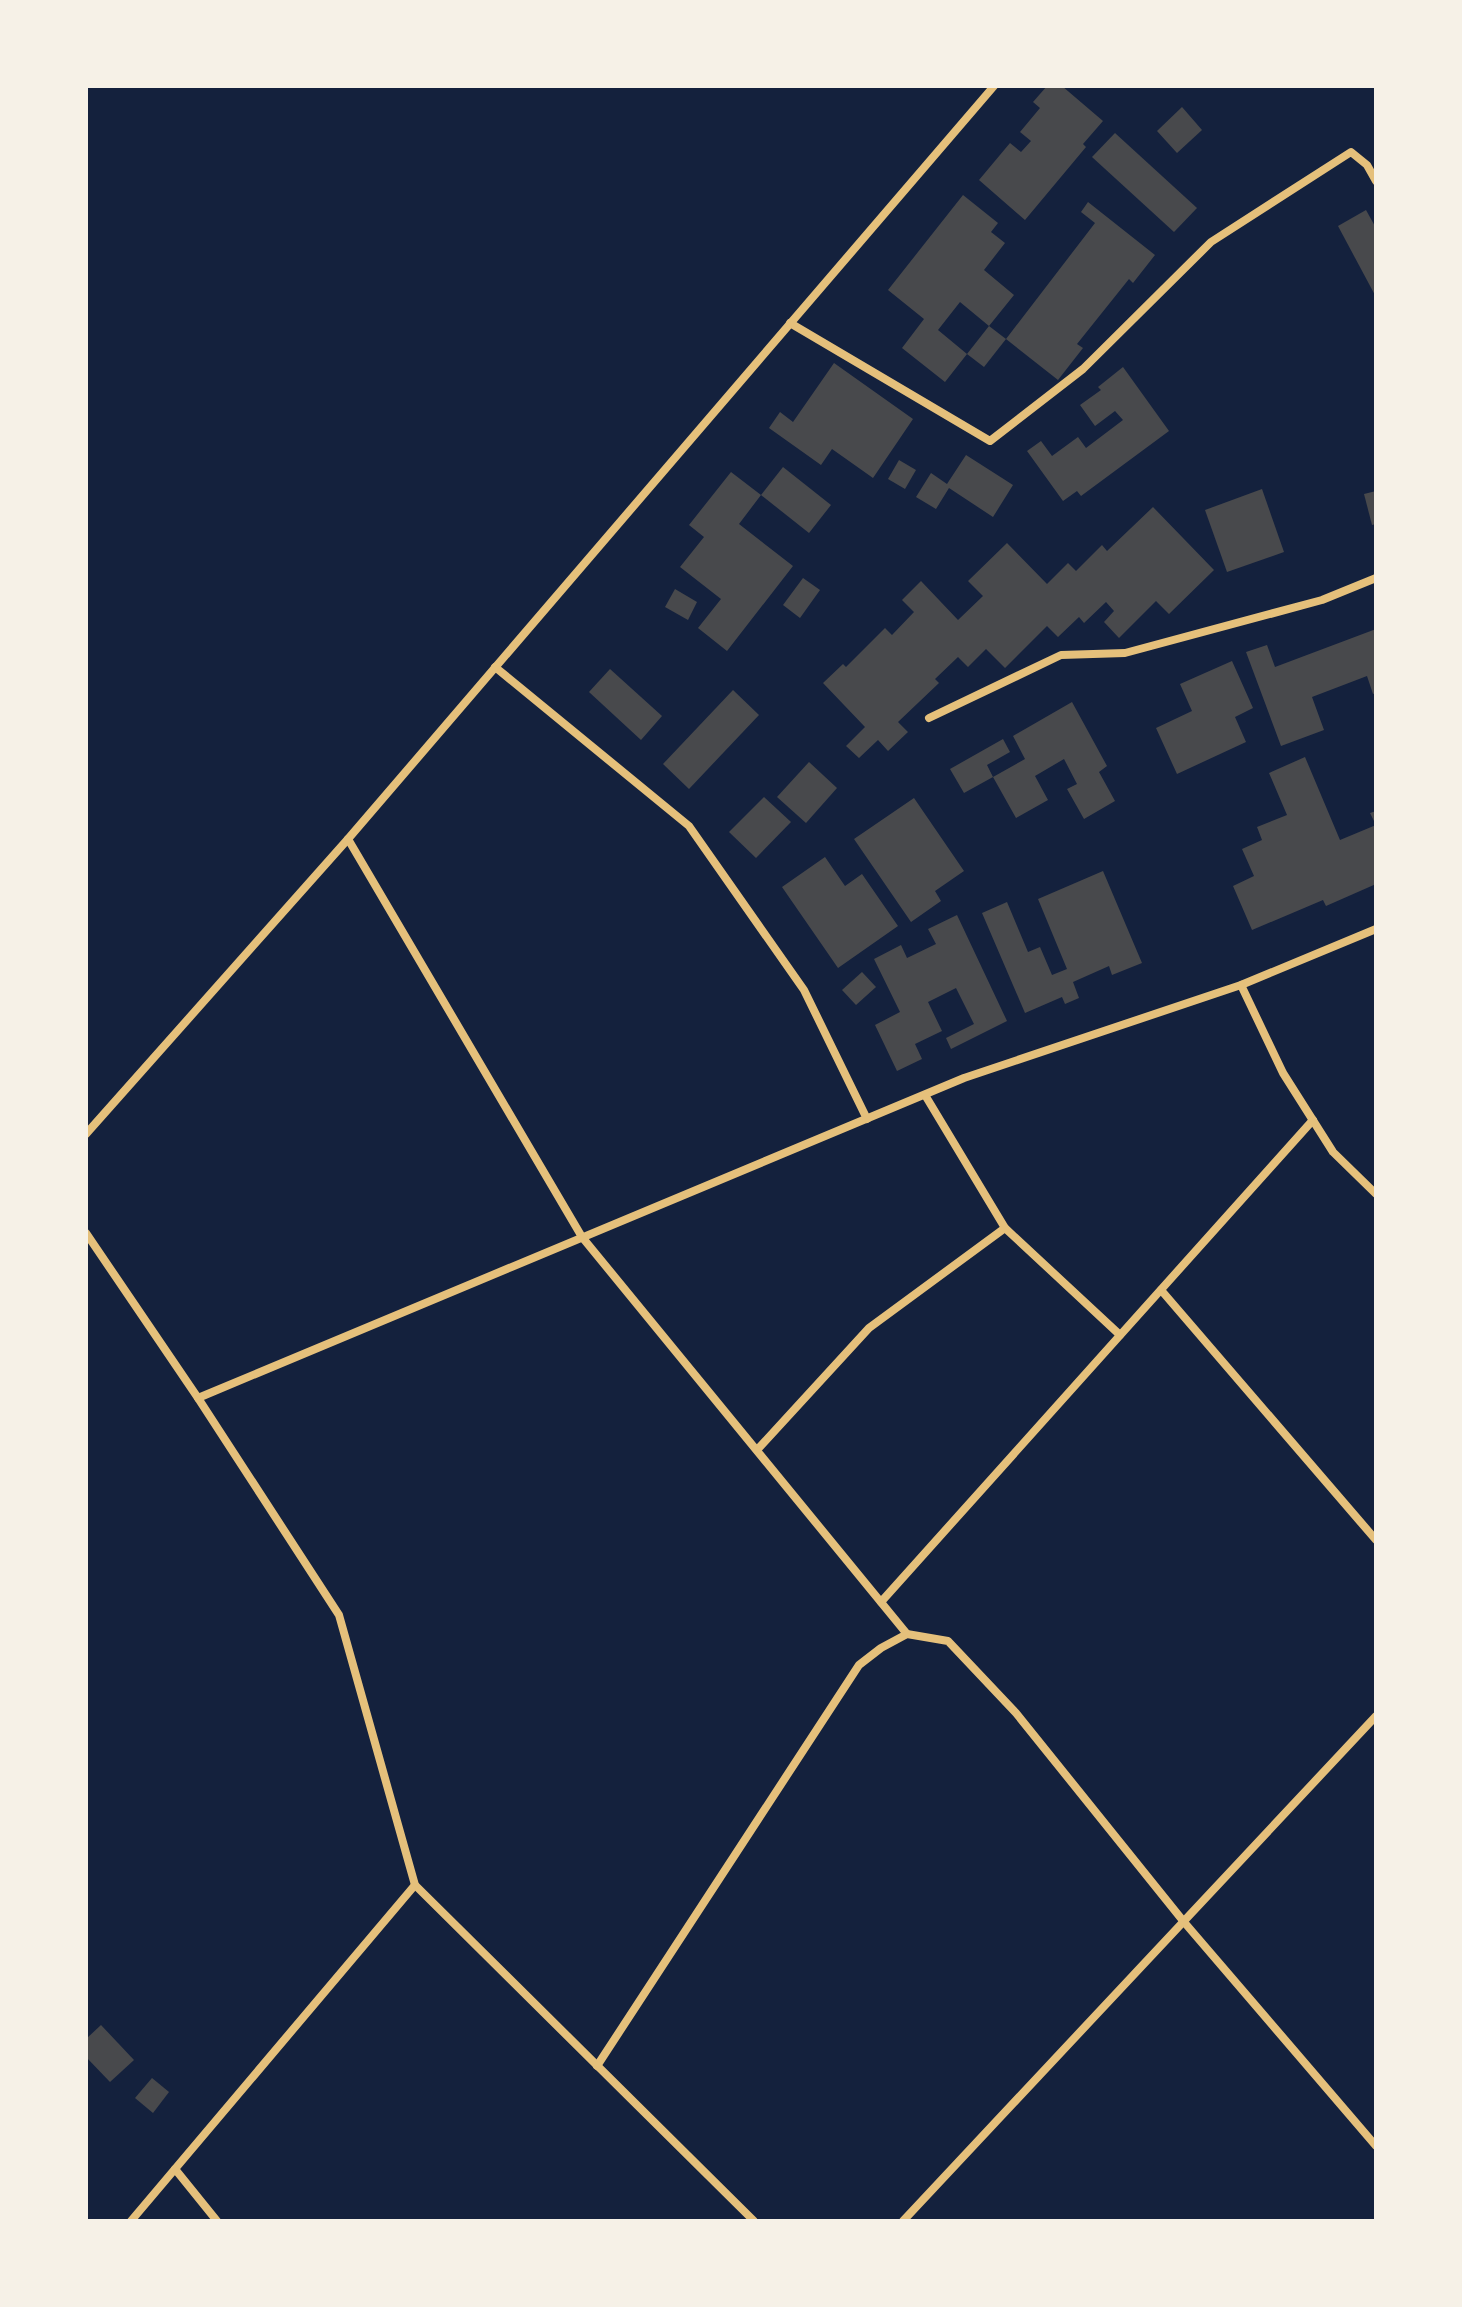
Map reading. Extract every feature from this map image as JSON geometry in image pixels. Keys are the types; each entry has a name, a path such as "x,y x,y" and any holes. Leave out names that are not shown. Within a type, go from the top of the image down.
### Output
{"street":[{"path":"86,1134 348,839 994,86"},
{"path":"790,323 990,441 1083,369 1211,242 1351,152 1367,165 1376,181"},
{"path":"929,718 1061,655 1125,653 1322,600 1376,578"},
{"path":"495,667 689,826 804,990 867,1119"},
{"path":"348,839 582,1237 907,1634"},
{"path":"198,1398 964,1078 1241,985 1376,929"},
{"path":"1241,985 1283,1073 1333,1152 1376,1194"},
{"path":"925,1095 1005,1228 1120,1335"},
{"path":"881,1602 1313,1120"},
{"path":"757,1450 869,1328 1005,1228"},
{"path":"86,1233 339,1615 415,1885 754,2221"},
{"path":"1161,1290 1376,1540"},
{"path":"597,2066 859,1665 907,1634 948,1641 1016,1713 1184,1922 1376,2146"},
{"path":"903,2221 1376,1716"},
{"path":"131,2221 415,1885"},
{"path":"175,2169 217,2221"}],"building":[{"path":"1047,86 1062,86 1103,121 1083,144 1086,147 1025,220 979,180 1010,143 1021,152 1031,141 1020,132 1040,108 1033,102"},
{"path":"1182,107 1202,130 1177,153 1157,131"},
{"path":"1115,133 1197,208 1174,232 1092,157"},
{"path":"963,195 998,223 991,232 1005,243 984,270 1014,295 989,326 960,302 938,330 967,354 945,382 902,348 924,319 888,290"},
{"path":"1088,202 1155,255 1133,283 1129,279 1077,344 1083,348 1058,380 1006,339 1095,223 1081,212"},
{"path":"1366,210 1376,228 1376,297 1338,226"},
{"path":"989,326 1006,339 984,367 967,354"},
{"path":"834,363 913,419 873,478 832,449 821,465 769,428 780,412 793,422"},
{"path":"1123,367 1169,431 1081,496 1077,491 1063,501 1027,451 1041,441 1052,456 1078,437 1086,448 1123,420 1115,411 1095,426 1080,405 1101,390 1098,387"},
{"path":"966,455 1013,485 993,517 949,488 936,509 916,497 931,473 947,484"},
{"path":"899,460 916,470 905,489 888,479"},
{"path":"783,467 831,505 809,533 761,495"},
{"path":"731,472 761,495 739,524 793,566 727,651 698,628 721,599 680,567 704,537 689,525"},
{"path":"1262,489 1284,552 1227,572 1205,510"},
{"path":"1376,491 1376,524 1372,525 1364,494"},
{"path":"1153,507 1214,570 1169,614 1156,601 1119,638 1104,622 1114,611 1106,602 1084,623 1079,617 1058,637 1047,626 1005,668 986,649 968,667 958,657 935,679 939,683 898,722 908,732 888,751 878,740 859,758 846,746 865,727 823,683 843,664 846,667 885,628 892,635 914,612 902,600 921,581 958,620 983,596 968,581 1007,543 1047,584 1068,563 1076,571 1102,545 1107,551"},
{"path":"803,578 820,590 800,618 783,605"},
{"path":"675,589 697,602 688,620 665,607"},
{"path":"1376,629 1376,693 1373,694 1367,676 1312,697 1324,730 1281,746 1246,652 1267,645 1275,667"},
{"path":"1232,661 1253,708 1235,717 1246,742 1177,774 1156,728 1192,711 1180,684"},
{"path":"610,669 662,716 641,740 589,692"},
{"path":"733,690 759,715 689,789 663,764"},
{"path":"1072,702 1107,766 1099,772 1115,801 1084,819 1067,789 1077,784 1064,759 1035,776 1048,800 1016,818 993,777 1025,759 1013,736"},
{"path":"1003,739 1010,752 987,765 993,777 964,793 950,769"},
{"path":"1305,757 1340,840 1376,825 1376,884 1326,906 1323,900 1252,930 1233,886 1254,876 1242,849 1262,840 1257,827 1287,815 1269,773"},
{"path":"809,762 837,788 806,823 777,797"},
{"path":"764,797 791,822 756,858 729,832"},
{"path":"914,798 964,871 935,891 941,901 911,922 854,839"},
{"path":"1376,811 1376,825 1370,813"},
{"path":"825,857 845,886 862,874 898,926 838,968 782,887"},
{"path":"1103,871 1142,963 1112,975 1109,966 1073,982 1079,998 1065,1004 1062,997 1025,1013 982,913 1007,902 1028,952 1040,947 1052,975 1067,969 1038,899"},
{"path":"957,915 1007,1021 951,1049 946,1038 974,1024 956,988 928,1002 942,1031 915,1044 922,1059 897,1071 875,1025 900,1012 874,959 901,945 907,958 936,944 928,929"},
{"path":"862,972 876,987 856,1005 842,990"},
{"path":"101,2025 134,2060 110,2082 86,2057 86,2039"},
{"path":"152,2078 169,2092 153,2113 135,2098"}]}
